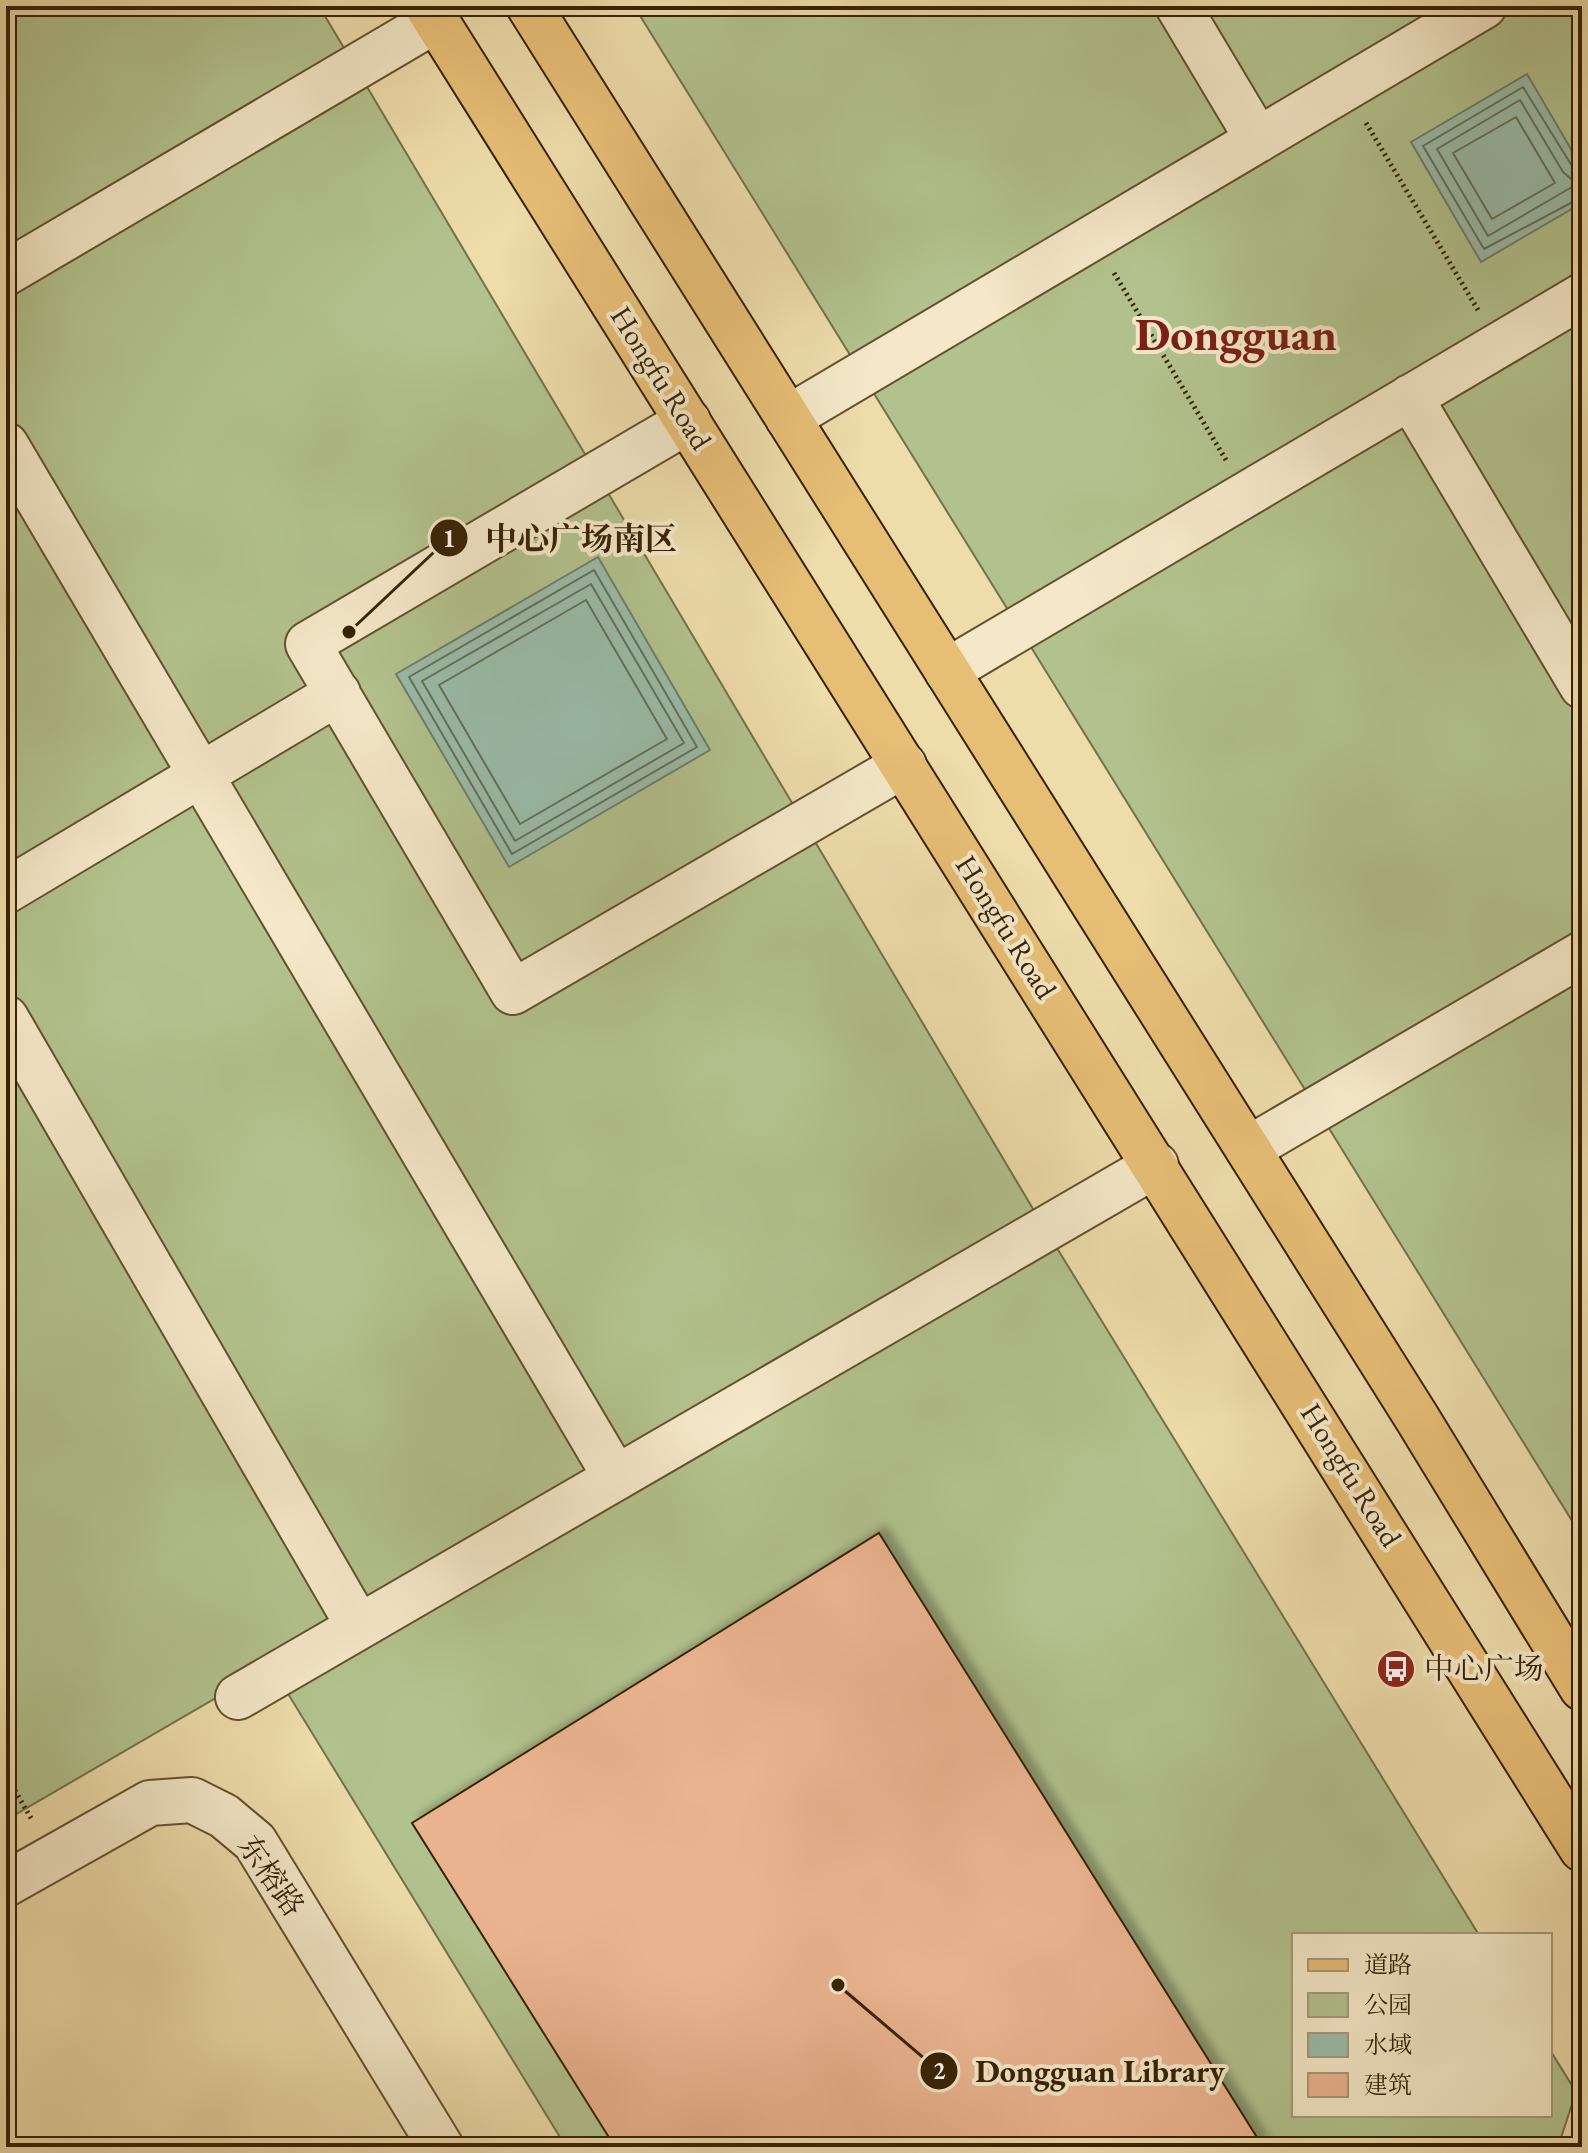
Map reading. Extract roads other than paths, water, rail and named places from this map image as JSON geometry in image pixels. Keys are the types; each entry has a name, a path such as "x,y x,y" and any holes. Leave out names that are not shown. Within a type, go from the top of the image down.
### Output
{"main road":[{"path":"529,6 1248,1149 1582,1688"},
{"name":"Hongfu Road","path":"432,13 1582,1849"}],"street":[{"path":"1178,6 1258,140"},
{"path":"788,418 1484,6"},
{"path":"6,273 432,13"},
{"path":"947,671 1582,296"},
{"path":"1410,397 1582,686"},
{"path":"688,421 308,644 513,992 904,765"},
{"path":"6,445 616,1478"},
{"path":"6,891 338,693"},
{"path":"1248,1149 1582,954"},
{"path":"6,1018 359,1627"},
{"path":"238,1697 1156,1165"},
{"name":"东榕路","path":"6,1884 150,1803 192,1800 224,1816 255,1842 441,2147"}],"water":[{"path":"1527,74 1582,168 1582,203 1481,262 1411,142"},
{"path":"598,557 710,750 509,867 396,674"}],"place":[{"name":"中心广场南区","path":"349,632"},
{"name":"中心广场","path":"1396,1669"},
{"name":"Dongguan Library","path":"838,1985"}],"district":[{"name":"Dongguan","path":"1236,334"}]}
